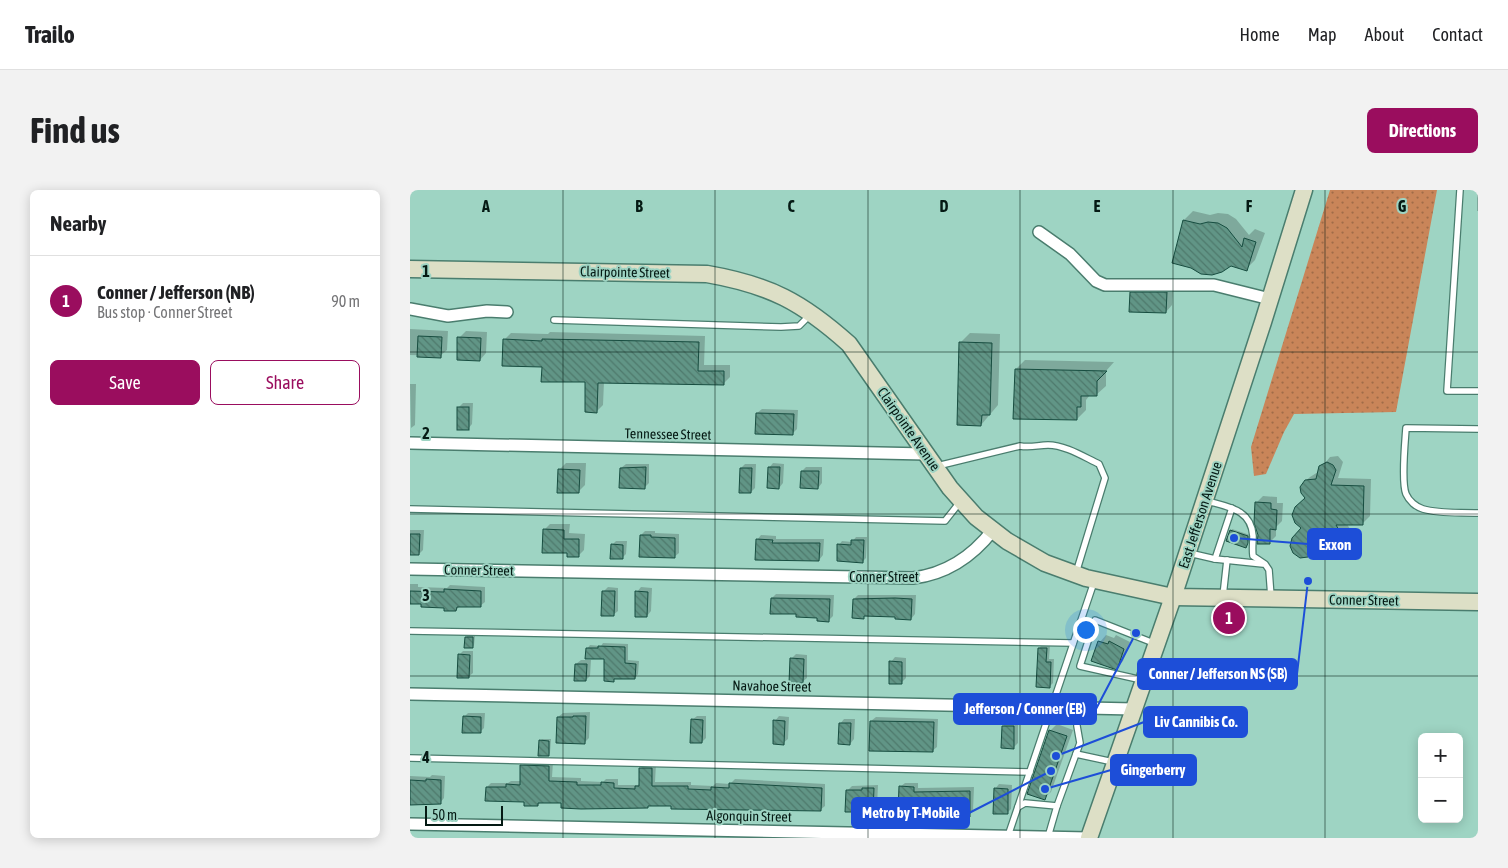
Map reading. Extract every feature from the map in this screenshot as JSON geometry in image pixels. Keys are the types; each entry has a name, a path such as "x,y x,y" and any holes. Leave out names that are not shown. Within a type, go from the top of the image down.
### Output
{"main road":[{"name":"East Jefferson Avenue","path":"1088,838 1173,597 1304,190"},
{"name":"Clairpointe Street","path":"410,269 707,274 736,279 773,291 798,304 828,325"},
{"name":"Clairpointe Avenue","path":"828,325 859,356 930,460 961,500 976,517 993,530"},
{"name":"Conner Street","path":"993,530 1007,542 1045,563 1095,580 1173,597 1478,602"}],"street":[{"path":"1039,232 1070,254 1096,281 1105,285 1214,285 1270,299"},
{"path":"410,309 448,316 487,311 507,312"},
{"name":"Tennessee Street","path":"410,443 930,460"},
{"name":"Conner Street","path":"410,569 913,578 930,576 952,567 981,545 993,530"},
{"name":"Navahoe Street","path":"410,694 1134,709"},
{"name":"Algonquin Street","path":"410,824 1088,838"}],"lane":[{"path":"1460,190 1447,391 1478,391"},
{"path":"554,320 781,327 800,326 812,314"},
{"path":"1478,429 1406,428 1404,483 1406,494 1412,503 1421,508 1431,511 1478,513"},
{"path":"930,460 1020,446 1029,448 1048,445 1064,448 1099,464 1105,478 1076,574"},
{"path":"410,509 945,521 961,500"},
{"path":"1205,500 1241,512 1249,522 1253,536 1253,556 1270,570 1272,599"},
{"path":"1215,559 1232,508"},
{"path":"1187,553 1215,559 1265,564"},
{"path":"1223,598 1227,560"},
{"path":"1007,837 1095,580"},
{"path":"1144,680 1080,666 1095,620 1156,644"},
{"path":"410,631 1073,643"},
{"path":"1048,837 1057,806 1080,744 1076,708"},
{"path":"1076,754 1115,763"},
{"path":"410,758 1030,772"},
{"path":"1018,807 1026,803 1057,806"}],"shaded area":[{"path":"1330,190 1437,190 1396,412 1294,414 1266,474 1254,476 1251,447"}],"building":[{"path":"1183,220 1200,224 1208,222 1218,223 1227,228 1242,247 1244,238 1256,242 1247,271 1231,266 1222,272 1212,275 1201,274 1191,268 1172,263"},
{"path":"1130,292 1167,292 1166,313 1129,312"},
{"path":"418,336 442,337 441,358 417,357"},
{"path":"457,337 481,338 480,361 457,360"},
{"path":"503,339 699,342 698,371 724,371 724,385 598,383 597,413 585,412 585,382 541,382 542,367 502,366"},
{"path":"959,342 992,343 990,415 982,415 981,426 957,425"},
{"path":"1015,369 1107,371 1097,381 1097,396 1081,396 1081,407 1077,407 1077,420 1013,419"},
{"path":"457,407 469,407 469,430 457,430"},
{"path":"756,413 794,414 793,435 755,434"},
{"path":"1327,462 1333,465 1336,470 1331,485 1364,486 1363,525 1336,525 1346,542 1340,553 1333,556 1328,555 1319,546 1308,557 1300,558 1293,553 1290,546 1292,538 1301,528 1295,523 1292,515 1295,507 1305,498 1301,493 1300,487 1305,480 1316,479 1319,466"},
{"path":"646,467 645,489 619,488 620,468"},
{"path":"768,467 780,467 779,489 767,488"},
{"path":"740,468 752,468 751,493 739,493"},
{"path":"558,469 580,470 579,493 557,493"},
{"path":"801,471 819,471 818,489 800,488"},
{"path":"1255,502 1271,503 1271,509 1277,510 1276,530 1270,529 1270,544 1257,544 1258,535 1254,523"},
{"path":"543,529 564,530 564,539 579,539 579,557 567,557 567,553 542,553"},
{"path":"1230,530 1248,536 1246,548 1226,541"},
{"path":"410,534 420,534 419,555 410,555"},
{"path":"640,535 675,538 675,558 639,557"},
{"path":"756,539 773,540 772,543 820,543 819,561 755,560"},
{"path":"851,540 864,540 863,563 837,561 837,544 851,545"},
{"path":"611,544 623,545 623,559 610,559"},
{"path":"444,589 481,591 481,607 457,607 456,611 444,611 444,608 421,607 421,604 410,604 410,591 444,592"},
{"path":"602,591 615,591 614,616 601,616"},
{"path":"635,591 648,592 647,617 635,617"},
{"path":"771,598 830,599 829,622 817,621 817,618 796,617 796,614 770,614"},
{"path":"853,599 912,599 911,620 895,619 895,617 864,616 864,619 852,618"},
{"path":"465,637 473,637 473,648 464,648"},
{"path":"1098,641 1108,644 1109,641 1124,649 1117,670 1091,661"},
{"path":"598,646 625,647 625,663 636,664 635,679 614,679 614,682 604,681 604,659 585,659 586,648 598,648"},
{"path":"1038,648 1047,648 1046,662 1051,662 1050,688 1036,687"},
{"path":"458,654 470,655 469,678 457,678"},
{"path":"790,658 804,659 803,683 789,683"},
{"path":"889,661 902,662 902,684 889,684"},
{"path":"575,664 587,664 586,681 574,681"},
{"path":"463,716 481,717 481,733 462,733"},
{"path":"586,716 585,744 556,743 557,717"},
{"path":"691,719 703,720 702,743 690,743"},
{"path":"773,720 785,721 784,745 773,744"},
{"path":"870,721 934,722 933,752 869,751"},
{"path":"839,723 851,723 850,745 838,744"},
{"path":"1002,726 1014,726 1014,749 1001,748"},
{"path":"1049,730 1067,736 1045,800 1027,794"},
{"path":"539,740 549,741 549,756 538,756"},
{"path":"520,765 549,766 549,781 577,782 577,785 601,785 601,782 614,783 614,788 635,789 635,786 639,786 639,768 652,768 652,786 688,786 688,789 711,790 711,787 729,788 729,783 822,788 821,811 671,809 671,806 581,809 561,808 561,803 538,803 538,806 524,806 524,802 485,801 486,787 506,787 506,784 520,785"},
{"path":"426,779 441,780 441,804 410,805 410,780 426,781"},
{"path":"899,786 914,787 914,792 970,791 970,817 898,813"},
{"path":"862,788 874,788 873,812 845,812 846,790 862,790"},
{"path":"994,788 1008,789 1008,814 993,814"}],"place":[{"name":"Exxon","path":"1234,538"},
{"name":"Conner / Jefferson NS (SB)","path":"1308,581"},
{"name":"Conner / Jefferson (NB)","path":"1229,618"},
{"name":"Jefferson / Conner (EB)","path":"1136,633"},
{"name":"Liv Cannibis Co.","path":"1056,756"},
{"name":"Metro by T-Mobile","path":"1051,771"},
{"name":"Gingerberry","path":"1045,789"}]}
